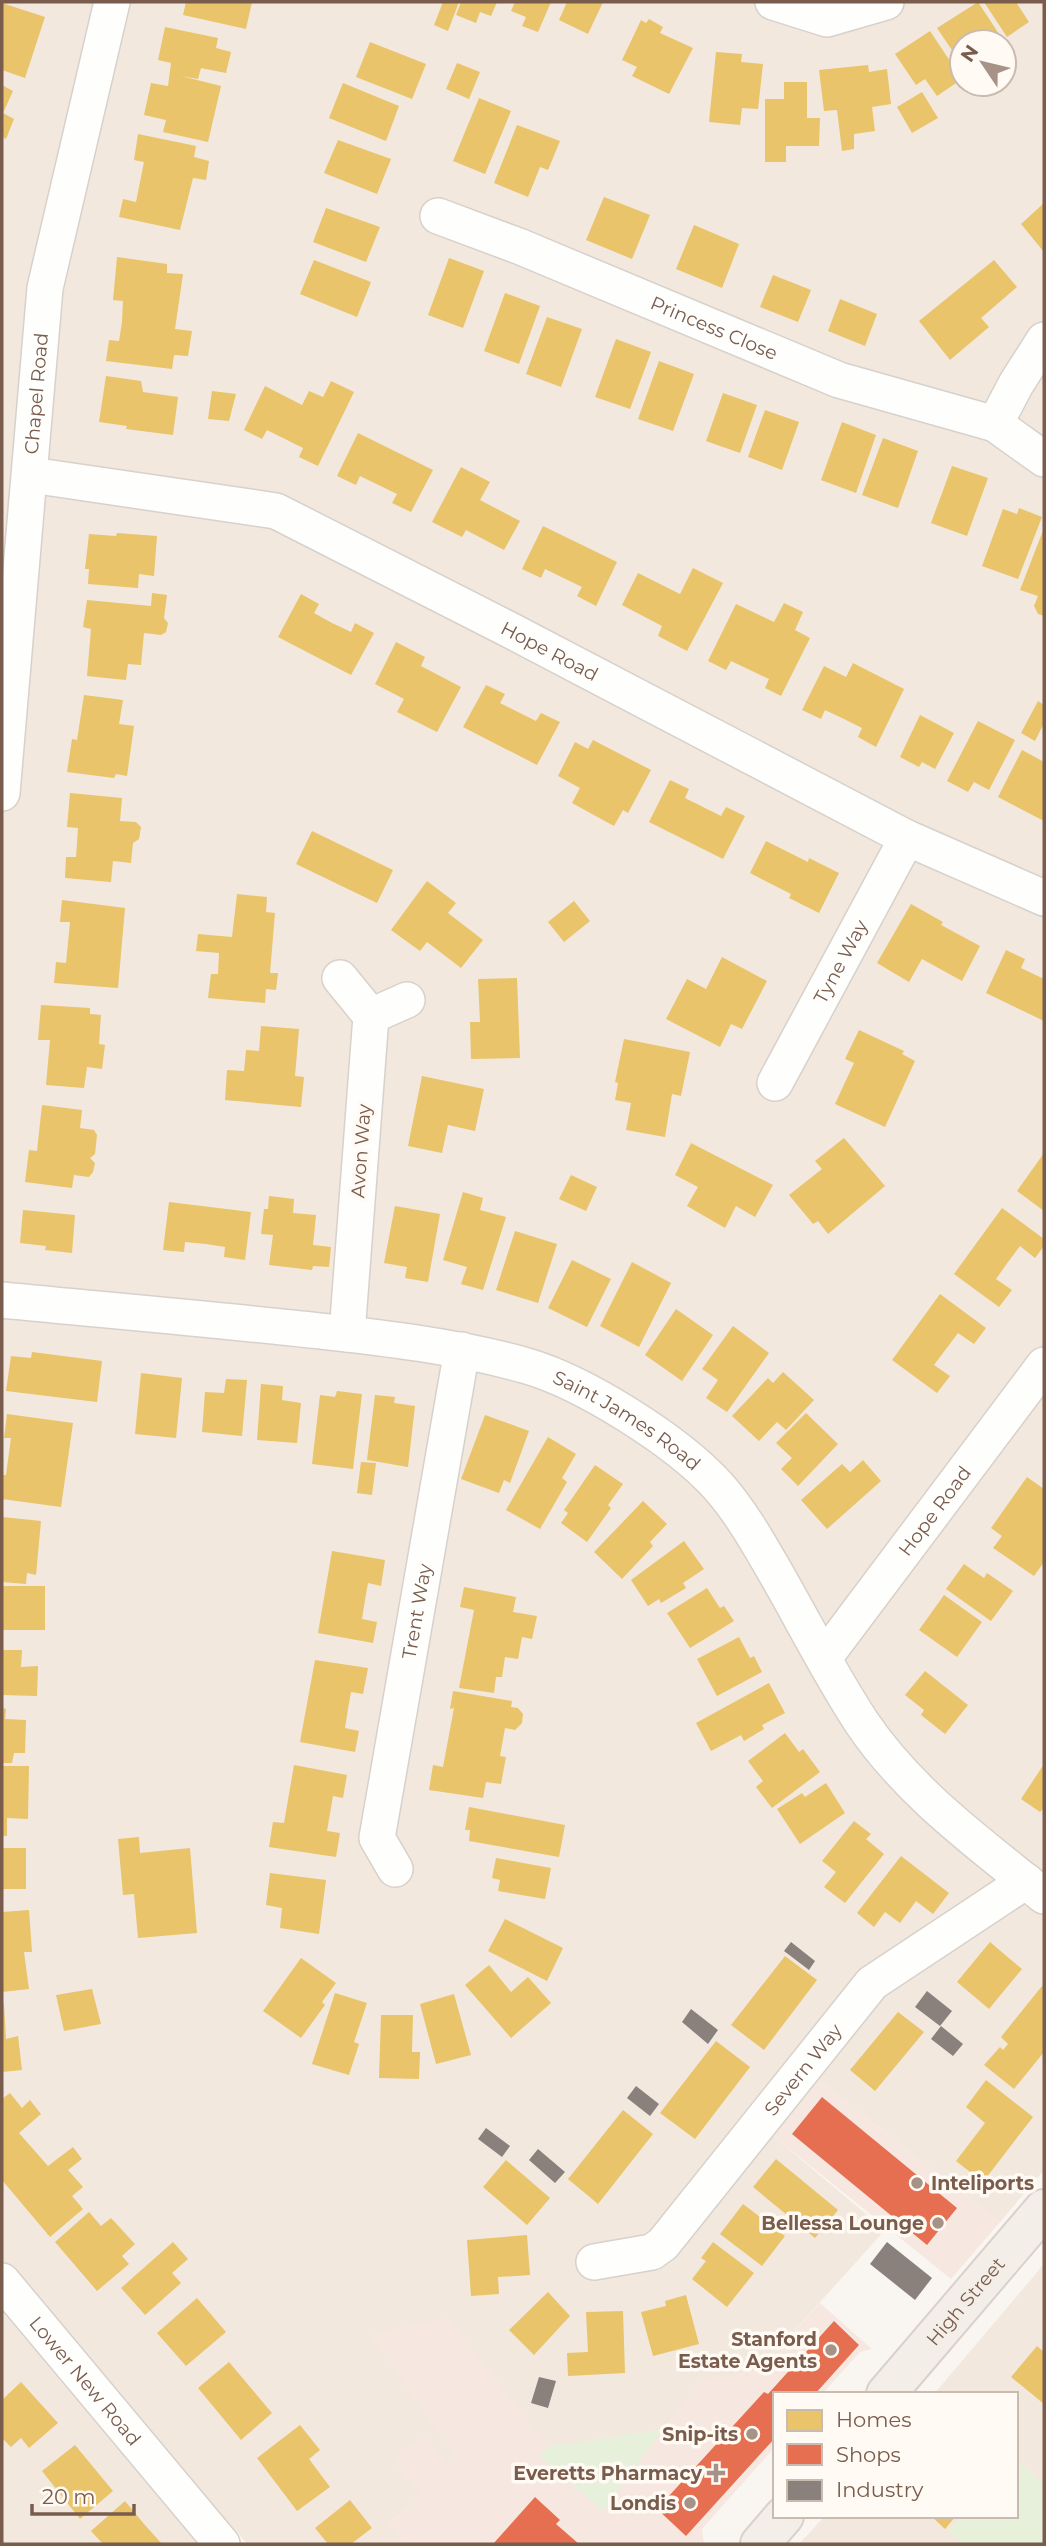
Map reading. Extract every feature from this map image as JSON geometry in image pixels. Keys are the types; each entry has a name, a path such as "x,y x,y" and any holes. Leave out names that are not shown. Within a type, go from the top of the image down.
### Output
{"main road":[{"name":"High Street","path":"888,2392 1044,2209"}],"street":[{"name":"Chapel Road","path":"2,793 31,475 17,419 111,2"},
{"path":"774,2 827,19 886,2"},
{"name":"Princess Close","path":"438,216 521,247 839,380 995,424 1044,459"},
{"path":"995,424 1016,383 1044,340"},
{"name":"Hope Road","path":"31,475 276,511 518,634 907,838 1044,898"},
{"name":"Tyne Way","path":"775,1083 907,838"},
{"path":"340,978 371,1016 407,1000"},
{"name":"Avon Way","path":"347,1334 371,1016"},
{"name":"Saint James Road","path":"2,1300 347,1334 462,1350 530,1367 623,1412 683,1455 717,1485 760,1545 863,1723 894,1765 933,1805 1035,1888"},
{"name":"Trent Way","path":"395,1869 377,1838 462,1350"},
{"name":"Hope Road","path":"824,1658 1044,1364"},
{"name":"Severn Way","path":"594,2262 652,2252 663,2244 872,1983 1035,1888"},
{"name":"Lower New Road","path":"2,2281 222,2544"}],"shaded area":[{"path":"2,2 1044,2 1044,2170 1000,2222 816,2078 772,2135 885,2230 758,2371 701,2381 617,2494 371,2334 458,2458 450,2466 393,2460 423,2496 389,2522 405,2544 247,2544 233,2527 212,2544 2,2544"},
{"path":"816,2078 1000,2222 951,2279 772,2135"},
{"path":"1044,2264 1044,2544 799,2544 823,2518 1018,2518 1018,2392 936,2392"},
{"path":"820,2303 872,2349 860,2352 824,2392 773,2392 773,2449 702,2529 704,2544 405,2544 388,2523 423,2496 392,2460 423,2435 450,2465 458,2458 370,2334 448,2318 548,2447 540,2457 603,2511 701,2380 758,2371"}],"green space":[{"path":"663,2429 603,2511 539,2457 548,2447"},
{"path":"1018,2461 1044,2485 1044,2544 963,2544 948,2531 959,2518 1018,2518"}],"building: Homes":[{"path":"186,2 252,2 246,29 183,15"},
{"path":"443,2 459,2 448,31 434,25"},
{"path":"461,2 497,2 491,16 480,12 476,23 456,15"},
{"path":"515,2 551,2 538,32 522,26 526,17 511,11"},
{"path":"567,2 603,2 588,34 559,20"},
{"path":"978,2 995,28 948,28 948,44 937,28"},
{"path":"984,2 1016,2 1029,22 1018,30 1001,28"},
{"path":"2,3 45,17 25,78 2,70"},
{"path":"649,19 663,27 660,33 693,48 669,94 632,76 637,67 622,60 641,20 646,23"},
{"path":"165,27 218,38 216,48 231,52 226,73 201,68 198,79 181,76 221,86 208,142 163,132 166,120 144,115 151,83 168,86 171,63 158,60"},
{"path":"930,31 948,58 948,89 937,96 925,79 916,85 895,54"},
{"path":"370,42 426,64 412,99 356,77"},
{"path":"716,52 742,54 741,62 763,64 758,109 742,108 740,125 709,122"},
{"path":"457,63 480,72 469,99 446,89"},
{"path":"868,65 869,72 887,69 891,104 872,107 875,131 854,134 854,149 842,151 837,110 824,111 819,70"},
{"path":"784,82 807,82 807,118 820,118 819,146 786,146 786,162 765,162 765,99 784,99"},
{"path":"343,83 399,106 386,141 329,118"},
{"path":"2,85 13,91 3,113 14,119 6,139 2,137"},
{"path":"922,92 938,118 912,133 897,107"},
{"path":"479,98 511,111 485,174 453,161"},
{"path":"517,125 560,141 548,170 540,167 528,197 494,183"},
{"path":"138,134 196,146 194,157 209,161 206,180 193,178 180,230 119,217 123,199 136,202 144,162 134,160"},
{"path":"338,140 391,159 377,194 324,173"},
{"path":"604,197 650,215 632,259 586,240"},
{"path":"1044,203 1044,252 1021,224"},
{"path":"326,208 380,227 366,262 313,242"},
{"path":"694,225 739,244 722,288 676,269"},
{"path":"117,257 167,264 167,273 183,274 175,329 192,331 188,356 174,355 172,369 106,361 109,340 119,341 122,322 123,301 113,300"},
{"path":"449,258 484,271 463,328 428,315"},
{"path":"314,260 371,282 357,317 300,294"},
{"path":"994,260 1017,287 981,318 989,327 950,360 919,321"},
{"path":"773,275 811,290 798,322 760,307"},
{"path":"505,293 540,306 519,364 484,351"},
{"path":"840,299 877,314 865,346 828,331"},
{"path":"547,317 582,329 561,387 526,374"},
{"path":"616,339 651,352 630,409 595,397"},
{"path":"659,361 694,374 673,431 638,419"},
{"path":"106,376 141,381 143,392 178,397 173,435 126,429 127,426 99,422"},
{"path":"331,381 354,392 318,466 299,457 303,448 267,430 262,439 244,430 265,386 302,405 309,391 323,397"},
{"path":"212,391 236,394 229,421 208,419"},
{"path":"723,393 757,405 740,453 706,441"},
{"path":"765,410 799,422 782,470 748,457"},
{"path":"842,422 876,435 856,493 821,480"},
{"path":"358,433 433,470 411,512 392,503 397,494 360,476 356,485 337,476"},
{"path":"883,438 918,451 898,508 862,495"},
{"path":"952,466 988,478 967,536 931,523"},
{"path":"461,467 490,482 480,500 520,521 504,550 466,530 462,537 432,522"},
{"path":"1019,508 1042,517 1018,579 982,566 1003,509 1017,514"},
{"path":"543,526 617,562 596,606 577,596 582,587 545,569 541,578 522,569"},
{"path":"1044,528 1044,616 1038,614 1034,606 1038,596 1020,590"},
{"path":"117,533 157,536 154,576 139,574 138,588 88,584 89,569 85,569 89,534 116,536"},
{"path":"693,568 723,583 687,651 658,636 662,626 622,605 638,573 680,594"},
{"path":"152,593 167,595 164,618 168,623 166,632 161,635 144,633 141,665 128,664 126,680 87,676 91,629 83,627 87,600 151,606"},
{"path":"301,594 319,604 314,613 332,623 351,632 355,623 374,633 351,675 278,637"},
{"path":"784,603 803,612 795,630 810,638 781,696 765,688 769,679 731,661 726,670 708,661 736,604 774,622"},
{"path":"396,642 425,657 421,666 461,687 437,732 397,712 404,699 375,684"},
{"path":"853,663 904,689 876,747 858,737 862,728 844,719 825,710 821,719 802,710 824,666 846,677"},
{"path":"486,685 505,694 500,703 536,721 541,713 560,722 537,765 463,727"},
{"path":"84,695 123,700 119,724 134,726 127,776 116,774 114,778 67,772 72,739 77,740"},
{"path":"1038,701 1044,705 1044,723 1035,741 1021,733"},
{"path":"920,715 954,733 935,769 922,762 919,767 900,757"},
{"path":"978,721 1015,740 989,790 974,782 968,792 947,781"},
{"path":"593,740 651,770 628,813 623,810 614,826 572,803 580,788 558,776 575,742 588,749"},
{"path":"1022,750 1044,762 1044,821 998,797"},
{"path":"670,780 689,789 685,798 721,816 726,807 745,816 723,859 649,822"},
{"path":"70,793 122,798 120,821 136,822 141,827 139,839 133,843 131,863 113,861 111,882 65,878 66,857 76,857 78,828 67,827"},
{"path":"312,831 393,870 377,903 296,864"},
{"path":"766,841 808,862 809,858 839,873 819,913 789,898 791,894 750,873"},
{"path":"427,881 456,903 448,913 483,940 461,968 427,942 420,951 391,930"},
{"path":"237,894 267,897 266,912 275,913 270,973 278,973 276,990 266,989 265,1003 208,998 211,974 218,974 219,953 196,951 198,934 232,937"},
{"path":"62,900 125,908 118,988 54,983 56,962 66,963 68,943 70,922 60,922"},
{"path":"574,901 590,921 564,942 548,922"},
{"path":"911,904 943,922 941,925 980,946 962,981 922,959 909,982 877,963"},
{"path":"1006,950 1025,959 1021,968 1044,979 1044,1021 986,993"},
{"path":"722,957 767,981 742,1029 731,1024 720,1047 666,1019 687,979 706,989"},
{"path":"517,978 520,1058 471,1059 470,1022 480,1022 478,979"},
{"path":"41,1005 90,1008 90,1014 101,1015 99,1044 105,1045 102,1069 87,1067 84,1088 46,1085 50,1040 38,1040"},
{"path":"261,1026 299,1029 295,1076 304,1077 301,1107 225,1100 227,1070 244,1071 246,1050 259,1051"},
{"path":"859,1030 904,1051 902,1054 915,1061 885,1127 835,1104 854,1063 845,1059"},
{"path":"624,1039 690,1052 681,1096 672,1094 665,1137 626,1130 631,1103 615,1100 618,1083 615,1082"},
{"path":"422,1076 484,1089 475,1131 448,1125 442,1153 408,1146"},
{"path":"42,1105 82,1110 80,1128 94,1130 97,1135 95,1154 90,1158 95,1163 93,1172 89,1177 74,1175 72,1188 25,1182 29,1150 37,1151"},
{"path":"844,1138 885,1186 828,1234 818,1221 813,1224 789,1195 822,1169 815,1161"},
{"path":"691,1143 773,1185 755,1217 736,1206 725,1228 687,1206 698,1187 675,1175"},
{"path":"1044,1153 1044,1211 1017,1191"},
{"path":"571,1175 597,1187 586,1211 559,1199"},
{"path":"463,1192 483,1198 480,1210 506,1217 483,1290 461,1284 467,1267 443,1260"},
{"path":"269,1196 294,1199 293,1213 316,1215 313,1245 331,1247 329,1267 313,1266 312,1270 269,1265 273,1235 261,1234 264,1209 268,1209"},
{"path":"169,1202 251,1212 245,1260 224,1257 225,1247 206,1244 185,1242 184,1252 163,1250"},
{"path":"395,1206 440,1214 428,1282 405,1278 407,1267 384,1263"},
{"path":"1002,1208 1044,1239 1044,1246 1035,1258 1020,1246 1008,1262 996,1279 1012,1290 999,1307 954,1274"},
{"path":"23,1210 75,1215 72,1253 45,1250 46,1246 20,1243"},
{"path":"515,1231 557,1244 538,1303 496,1290"},
{"path":"572,1260 611,1279 587,1327 548,1308"},
{"path":"632,1262 671,1283 639,1347 600,1326"},
{"path":"940,1294 986,1328 974,1344 958,1333 934,1365 950,1376 937,1393 892,1360"},
{"path":"676,1309 713,1335 682,1381 645,1355"},
{"path":"733,1326 769,1353 727,1412 706,1398 718,1380 702,1369"},
{"path":"32,1352 102,1361 97,1402 6,1391 11,1356 31,1358"},
{"path":"783,1372 814,1400 786,1430 777,1422 759,1441 732,1416 768,1378 773,1383"},
{"path":"141,1373 182,1378 176,1438 135,1434"},
{"path":"226,1379 247,1380 242,1436 202,1432 205,1392 224,1393"},
{"path":"261,1384 283,1386 282,1400 301,1403 297,1443 257,1440"},
{"path":"337,1391 362,1394 353,1469 312,1464 320,1395 335,1397"},
{"path":"375,1395 395,1397 394,1403 415,1406 408,1467 367,1460"},
{"path":"806,1413 838,1444 798,1486 781,1469 792,1458 776,1443"},
{"path":"7,1414 73,1423 61,1507 2,1499 2,1475 6,1475 11,1438 4,1438"},
{"path":"485,1415 529,1431 510,1483 504,1480 499,1493 461,1479"},
{"path":"548,1437 576,1454 562,1478 567,1482 540,1529 506,1510"},
{"path":"863,1460 881,1481 827,1529 801,1500 842,1464 850,1472"},
{"path":"361,1462 376,1463 372,1495 357,1493"},
{"path":"595,1465 623,1484 608,1505 611,1508 587,1542 561,1523 568,1513 564,1510"},
{"path":"1027,1477 1044,1489 1044,1562 1034,1576 993,1548 1002,1536 991,1528"},
{"path":"643,1501 667,1524 650,1542 653,1546 622,1579 594,1552"},
{"path":"2,1517 41,1521 36,1575 27,1573 26,1584 2,1582"},
{"path":"684,1541 704,1569 683,1583 686,1588 661,1603 659,1599 648,1606 631,1580"},
{"path":"332,1551 385,1560 381,1586 368,1583 362,1619 377,1622 373,1643 318,1633"},
{"path":"964,1564 984,1578 987,1573 1013,1591 991,1621 946,1589"},
{"path":"2,1586 45,1586 45,1630 2,1630"},
{"path":"464,1587 516,1597 513,1612 537,1616 532,1639 522,1637 518,1659 505,1657 502,1677 496,1677 494,1693 459,1688 474,1610 460,1607"},
{"path":"707,1588 720,1608 724,1606 734,1621 690,1648 667,1613"},
{"path":"944,1595 982,1622 957,1657 919,1630"},
{"path":"739,1637 750,1658 754,1656 762,1672 717,1696 697,1659"},
{"path":"2,1650 22,1650 21,1667 38,1666 37,1696 2,1695"},
{"path":"315,1660 368,1668 363,1694 351,1692 345,1728 359,1731 355,1752 300,1742"},
{"path":"925,1671 968,1705 945,1734 921,1715 924,1710 905,1695"},
{"path":"769,1683 785,1713 762,1725 764,1729 744,1741 741,1735 711,1751 696,1723"},
{"path":"453,1691 512,1701 511,1707 518,1708 523,1714 522,1723 515,1730 505,1728 500,1756 506,1757 501,1784 486,1782 483,1798 429,1790 433,1765 443,1767 454,1708 450,1709"},
{"path":"2,1708 6,1709 5,1719 26,1720 25,1753 14,1753 12,1763 2,1763"},
{"path":"785,1733 799,1752 803,1749 820,1772 772,1808 756,1787 763,1781 748,1761"},
{"path":"1044,1764 1044,1810 1040,1812 1021,1799"},
{"path":"294,1765 347,1775 343,1798 333,1796 327,1831 340,1833 336,1857 269,1847 273,1822 284,1823"},
{"path":"2,1766 29,1766 28,1819 7,1818 7,1836 2,1836"},
{"path":"826,1783 845,1813 800,1844 777,1809 802,1793 805,1797"},
{"path":"469,1807 565,1825 559,1857 469,1841 470,1830 465,1830"},
{"path":"854,1821 871,1834 866,1839 884,1854 845,1903 824,1887 836,1872 822,1861"},
{"path":"139,1837 140,1853 190,1848 197,1933 138,1938 134,1894 123,1895 118,1839"},
{"path":"2,1848 26,1848 26,1889 2,1889"},
{"path":"901,1856 949,1893 933,1914 916,1901 900,1923 885,1912 874,1927 857,1913"},
{"path":"496,1858 551,1868 545,1899 498,1891 500,1880 492,1878"},
{"path":"270,1873 326,1880 319,1934 280,1928 282,1908 266,1905"},
{"path":"29,1910 32,1952 24,1952 29,1989 2,1992 2,1912"},
{"path":"505,1919 563,1948 547,1981 488,1951"},
{"path":"990,1942 1022,1969 989,2009 957,1982"},
{"path":"785,1956 817,1980 764,2050 731,2025"},
{"path":"301,1958 336,1983 322,2002 325,2005 301,2038 263,2011"},
{"path":"489,1965 511,1992 528,1977 551,2003 511,2038 465,1985"},
{"path":"1042,1986 1044,2052 1014,2089 984,2065 1000,2047 1003,2050 1008,2044 1001,2037"},
{"path":"92,1989 101,2024 64,2031 56,1995"},
{"path":"335,1993 367,2003 354,2042 359,2044 349,2075 312,2064"},
{"path":"454,1994 471,2055 436,2064 420,2004"},
{"path":"2,2004 6,2039 18,2036 22,2070 2,2072"},
{"path":"898,2012 924,2032 875,2091 850,2070"},
{"path":"381,2015 413,2015 412,2052 420,2052 419,2079 379,2078"},
{"path":"716,2041 750,2067 695,2139 660,2113"},
{"path":"986,2080 1033,2117 983,2182 956,2161 985,2123 966,2107"},
{"path":"10,2093 22,2108 30,2100 41,2114 19,2133 48,2166 73,2147 82,2159 68,2170 83,2187 72,2196 83,2209 50,2237 2,2180 2,2099"},
{"path":"623,2110 653,2134 598,2204 568,2179"},
{"path":"776,2159 838,2210 815,2238 753,2187"},
{"path":"506,2160 550,2198 527,2225 483,2187"},
{"path":"743,2204 785,2236 762,2266 720,2234"},
{"path":"89,2212 101,2226 111,2218 135,2244 122,2256 129,2264 97,2291 55,2242"},
{"path":"527,2235 530,2275 498,2277 499,2294 471,2296 467,2240"},
{"path":"173,2242 188,2259 172,2273 181,2283 145,2315 121,2288"},
{"path":"713,2242 754,2273 727,2307 692,2279 706,2261 701,2258"},
{"path":"548,2292 570,2316 534,2355 509,2330"},
{"path":"686,2295 699,2344 653,2356 641,2312 666,2306 665,2301"},
{"path":"197,2298 226,2332 186,2366 157,2333"},
{"path":"623,2311 625,2373 568,2376 567,2353 588,2352 586,2312"},
{"path":"1037,2346 1044,2352 1044,2404 1011,2377"},
{"path":"229,2362 272,2413 241,2440 198,2388"},
{"path":"21,2382 58,2423 29,2448 21,2438 11,2447 2,2438 2,2400"},
{"path":"300,2425 320,2450 309,2459 330,2487 297,2511 257,2458"},
{"path":"75,2445 113,2491 80,2519 42,2471"},
{"path":"350,2500 372,2528 351,2544 328,2544 315,2528"},
{"path":"125,2501 162,2544 103,2544 91,2531"},
{"path":"933,2518 954,2518 945,2529"}],"building: Shops":[{"path":"822,2097 957,2208 927,2245 792,2134"},
{"path":"834,2321 859,2345 817,2392 773,2392 773,2440 686,2536 657,2509 764,2392 768,2394"},
{"path":"535,2497 560,2520 556,2524 579,2544 493,2544"}],"building: Industry":[{"path":"791,1942 815,1961 809,1970 784,1951"},
{"path":"927,1991 952,2011 940,2026 915,2007"},
{"path":"691,2009 718,2030 708,2044 682,2022"},
{"path":"941,2026 963,2044 953,2056 931,2039"},
{"path":"636,2086 659,2104 650,2116 627,2098"},
{"path":"486,2128 510,2146 502,2157 478,2139"},
{"path":"538,2149 565,2172 555,2183 529,2160"},
{"path":"887,2242 932,2278 915,2300 870,2264"},
{"path":"539,2377 556,2381 548,2408 531,2403"}],"place":[{"name":"Inteliports","path":"917,2183"},
{"name":"Bellessa Lounge","path":"938,2223"},
{"name":"Stanford Estate Agents","path":"831,2350"},
{"name":"Snip-its","path":"752,2434"},
{"name":"Everetts Pharmacy","path":"716,2473"},
{"name":"Londis","path":"690,2503"}]}
